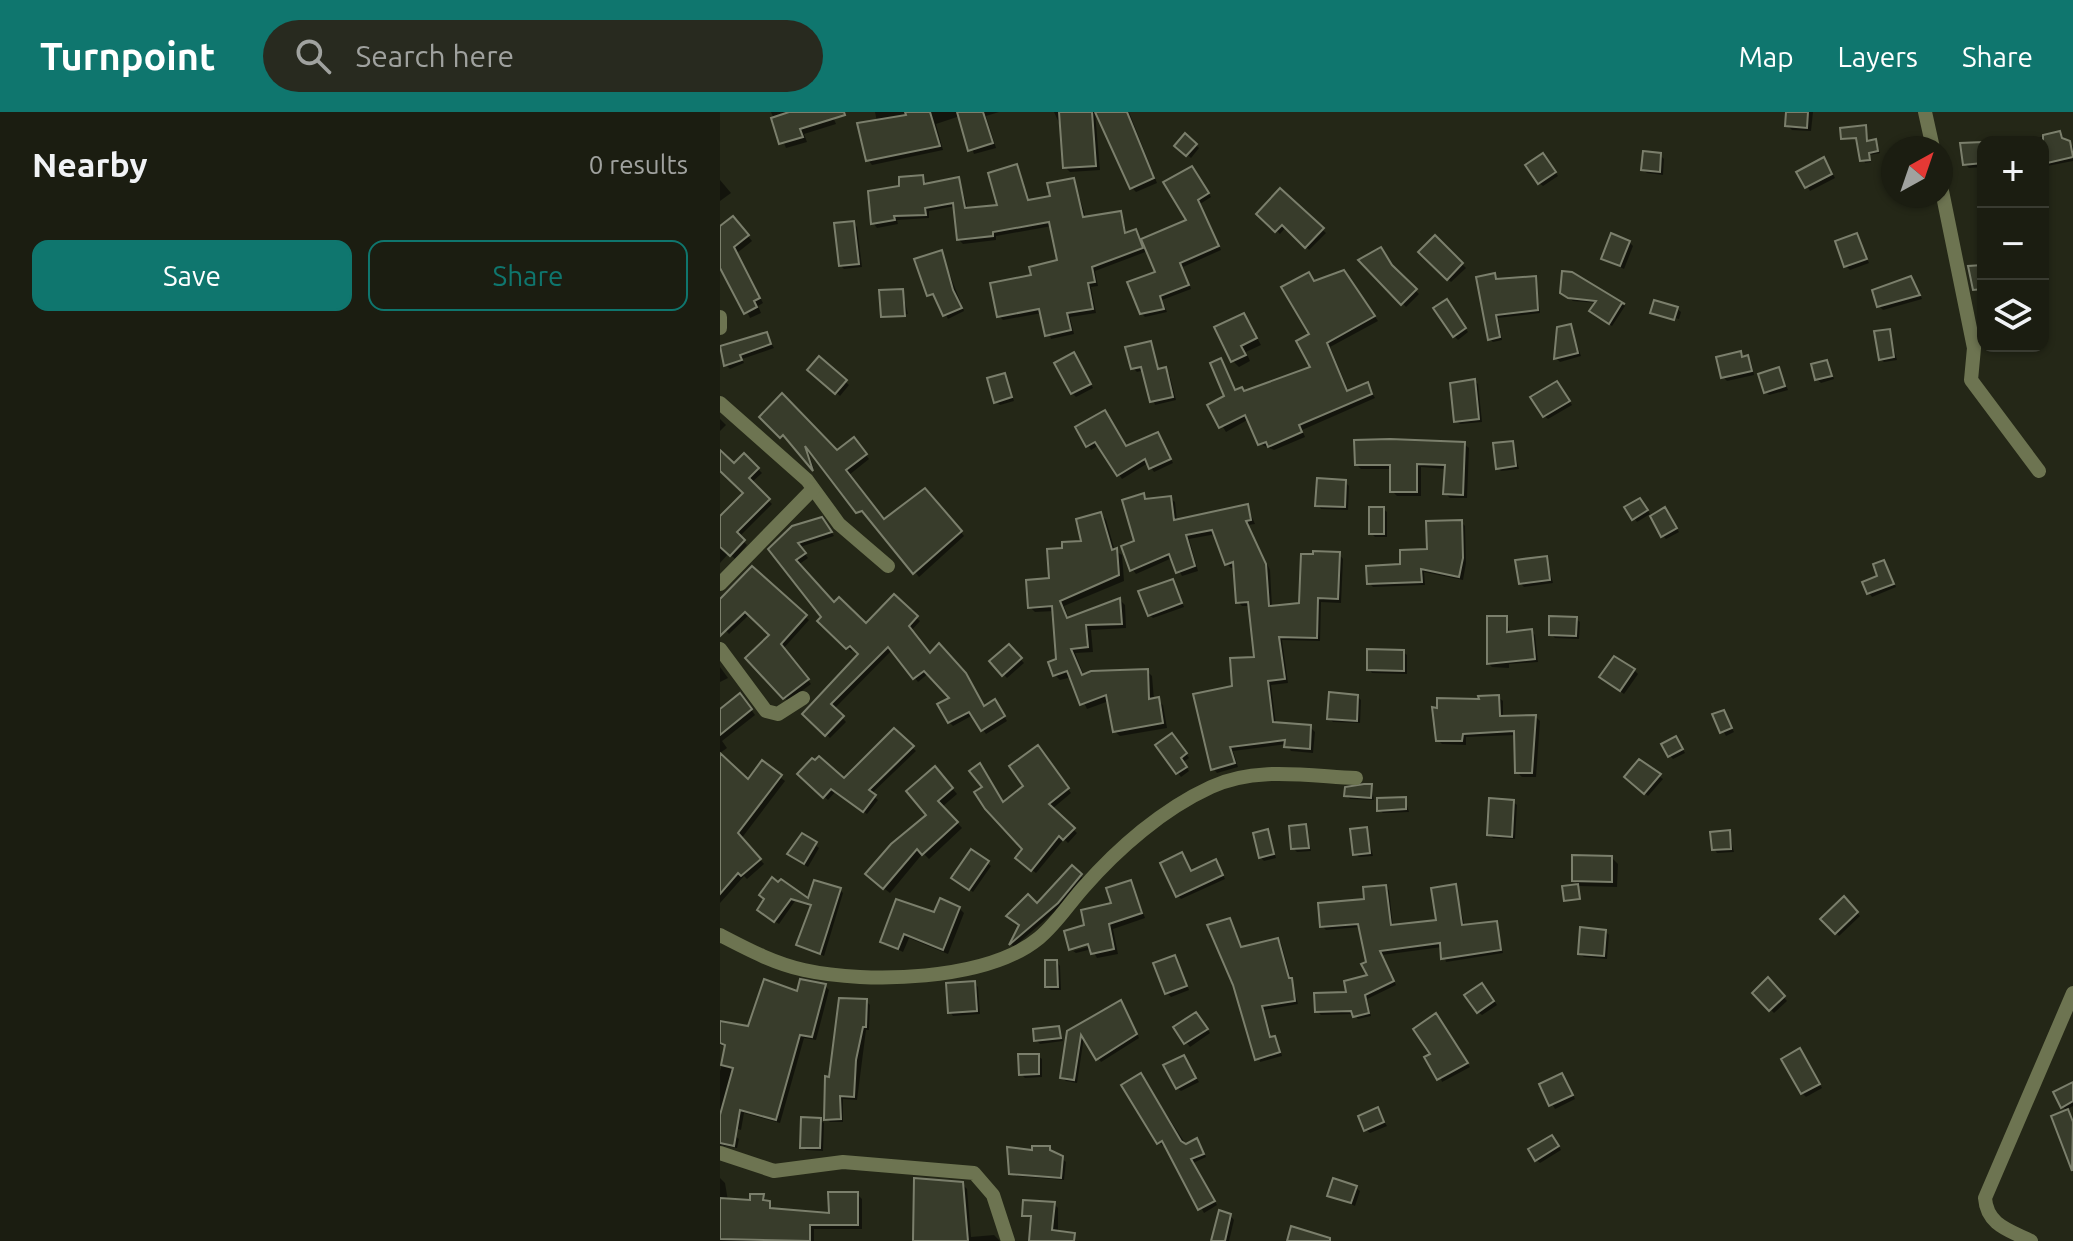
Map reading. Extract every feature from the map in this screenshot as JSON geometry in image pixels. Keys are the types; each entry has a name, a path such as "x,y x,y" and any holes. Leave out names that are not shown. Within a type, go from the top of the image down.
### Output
{"street":[{"path":"1925,112 1930,136"},
{"path":"1945,208 1974,348 1971,380 2039,471"},
{"path":"720,317 720,328"},
{"path":"720,403 784,458 813,489 839,524 888,566"},
{"path":"720,584 813,489"},
{"path":"720,649 766,711 778,714 803,698"},
{"path":"720,935 763,958 805,970 874,978 999,962 1038,939 1122,848 1167,813 1213,786 1260,774 1356,778"},
{"path":"2031,1241 1994,1223 1986,1211 1985,1198 2073,993"},
{"path":"720,1153 774,1171 843,1162 974,1173 993,1195 1008,1241"}],"building":[{"path":"789,112 844,112 845,115 800,129 803,137 779,144 771,118"},
{"path":"905,112 930,112 940,146 866,161 857,123 906,115"},
{"path":"957,112 983,112 993,143 968,151"},
{"path":"1059,112 1092,112 1096,166 1063,168"},
{"path":"1095,112 1127,112 1154,178 1130,189"},
{"path":"1786,112 1808,112 1807,128 1785,126"},
{"path":"1866,125 1867,141 1876,139 1878,151 1869,153 1870,160 1860,161 1856,138 1841,139 1840,128"},
{"path":"2060,131 2062,138 2070,141 2073,157 2049,163 2049,136 2043,135"},
{"path":"1185,133 1197,144 1186,156 1174,146"},
{"path":"1977,142 1977,164 1963,165 1960,143"},
{"path":"1643,151 1661,153 1660,172 1641,170"},
{"path":"1543,153 1556,172 1538,184 1525,165"},
{"path":"1824,157 1832,174 1805,188 1796,172"},
{"path":"1017,164 1028,200 1050,196 1047,183 1074,178 1083,217 1121,211 1125,233 1136,229 1143,248 1092,267 1095,282 1088,283 1093,309 1067,313 1071,330 1045,336 1039,309 997,317 990,283 1031,275 1029,267 1057,260 1049,222 993,232 993,236 957,240 953,203 925,208 926,215 894,216 895,220 871,224 868,191 899,186 899,177 923,175 924,184 959,177 965,208 997,205 988,173"},
{"path":"1192,166 1209,193 1198,200 1219,246 1180,263 1189,285 1160,296 1164,309 1140,314 1127,282 1155,272 1141,239 1186,220 1163,182"},
{"path":"1280,188 1324,228 1305,248 1282,225 1275,232 1256,214"},
{"path":"733,216 749,235 734,247 760,298 754,301 757,307 744,314 720,268 720,226"},
{"path":"854,221 859,264 839,266 834,223"},
{"path":"1611,233 1630,241 1620,266 1601,259"},
{"path":"1857,233 1867,259 1844,267 1835,241"},
{"path":"1435,235 1463,263 1447,280 1418,252"},
{"path":"1381,247 1392,265 1417,289 1401,305 1358,260"},
{"path":"942,250 953,290 962,308 943,316 933,294 927,296 914,259"},
{"path":"1977,265 1977,290 1973,290 1968,266"},
{"path":"1344,270 1375,316 1327,343 1347,391 1368,382 1372,394 1299,425 1302,432 1268,447 1266,442 1258,445 1245,415 1219,428 1207,405 1224,396 1210,363 1221,358 1235,390 1242,387 1244,391 1310,367 1296,341 1309,334 1281,287 1309,272 1314,281"},
{"path":"1562,271 1572,272 1625,304 1622,303 1609,324 1589,311 1596,301 1568,298 1560,293"},
{"path":"1495,273 1496,279 1536,276 1538,310 1496,315 1500,337 1488,340 1476,277"},
{"path":"1911,276 1920,295 1877,307 1872,290"},
{"path":"903,289 905,316 881,317 879,290"},
{"path":"1447,299 1466,328 1453,337 1433,308"},
{"path":"1654,300 1678,307 1674,320 1650,313"},
{"path":"1244,313 1257,338 1241,346 1246,355 1231,362 1214,327"},
{"path":"1571,324 1578,353 1554,359 1557,327"},
{"path":"1890,329 1894,357 1879,360 1874,331"},
{"path":"767,332 771,344 740,355 742,360 724,366 720,346"},
{"path":"1151,341 1158,369 1166,367 1173,397 1150,402 1141,367 1131,369 1125,347"},
{"path":"1741,351 1742,357 1748,355 1752,371 1721,378 1716,357"},
{"path":"1074,352 1091,384 1071,394 1054,363"},
{"path":"819,356 847,380 835,394 807,370"},
{"path":"1827,360 1832,376 1815,380 1811,364"},
{"path":"1779,367 1785,386 1764,393 1758,374"},
{"path":"1005,373 1012,397 994,403 987,378"},
{"path":"1475,379 1479,419 1454,422 1450,383"},
{"path":"1557,381 1570,401 1543,417 1530,397"},
{"path":"782,393 837,450 854,437 867,454 846,470 884,519 925,488 962,531 913,574 862,511 856,513 805,446 813,471 783,435 780,438 759,417"},
{"path":"1105,410 1126,446 1158,432 1171,459 1149,469 1145,459 1117,476 1095,442 1086,447 1075,427"},
{"path":"1354,440 1465,442 1463,495 1443,494 1445,465 1417,464 1417,492 1390,492 1390,465 1355,465"},
{"path":"1513,441 1516,466 1496,469 1493,443"},
{"path":"720,450 734,463 744,453 759,468 749,478 770,499 737,532 745,540 730,556 720,547 720,516 743,493 720,471"},
{"path":"1317,478 1346,480 1345,507 1315,506"},
{"path":"1144,493 1145,499 1171,496 1174,520 1248,504 1251,520 1246,521 1266,564 1269,606 1299,603 1301,554 1340,552 1338,599 1318,598 1317,638 1279,637 1285,679 1268,681 1273,722 1311,725 1310,749 1284,747 1285,740 1230,747 1235,763 1211,770 1193,694 1232,686 1230,658 1254,657 1248,602 1236,603 1233,562 1225,565 1212,530 1186,535 1195,566 1176,573 1169,554 1130,571 1121,546 1134,541 1122,500"},
{"path":"1640,498 1648,510 1632,520 1624,507"},
{"path":"1369,507 1384,507 1384,534 1369,534"},
{"path":"1665,507 1677,528 1661,537 1650,516"},
{"path":"1101,512 1112,550 1117,548 1119,575 1060,601 1067,618 1120,598 1122,624 1086,625 1088,647 1071,649 1082,675 1091,671 1148,669 1149,699 1159,697 1163,723 1113,732 1106,695 1080,705 1067,671 1053,676 1048,662 1056,659 1052,606 1028,608 1026,580 1049,578 1047,549 1062,548 1062,542 1081,541 1076,519"},
{"path":"822,517 832,532 798,543 806,553 796,560 834,602 839,597 866,623 894,594 918,616 909,626 930,653 939,643 966,673 984,706 995,699 1005,716 981,731 969,712 948,723 937,704 949,698 924,671 913,679 888,647 831,704 844,716 825,736 802,714 858,654 850,646 846,649 817,621 821,617 768,549 792,526"},
{"path":"1462,520 1463,558 1459,577 1421,569 1422,582 1367,584 1366,566 1400,564 1400,550 1427,549 1426,521"},
{"path":"1547,556 1550,580 1519,584 1515,560"},
{"path":"1884,560 1894,584 1867,594 1862,582 1877,576 1873,564"},
{"path":"752,566 807,615 781,644 809,679 783,699 745,658 769,635 745,612 720,636 720,599"},
{"path":"1173,579 1182,603 1148,616 1138,591"},
{"path":"1487,616 1507,616 1507,632 1532,629 1535,659 1487,664"},
{"path":"1549,616 1577,617 1576,636 1549,635"},
{"path":"1009,644 1022,658 1002,676 989,661"},
{"path":"1367,649 1404,650 1404,671 1367,670"},
{"path":"1614,656 1635,669 1620,691 1599,677"},
{"path":"1329,692 1358,695 1357,721 1327,719"},
{"path":"740,693 752,709 720,735 720,709"},
{"path":"1499,695 1500,716 1536,715 1532,773 1515,773 1514,731 1463,734 1462,741 1436,741 1432,707 1437,708 1437,698 1479,699 1478,696"},
{"path":"1724,710 1732,728 1720,733 1712,714"},
{"path":"894,728 914,746 869,790 876,795 863,812 831,789 823,798 797,774 812,758 815,760 819,756 844,778"},
{"path":"1172,733 1187,753 1181,758 1187,767 1176,774 1155,745"},
{"path":"1676,736 1683,749 1668,757 1661,744"},
{"path":"1038,745 1069,788 1049,804 1075,828 1063,840 1059,836 1031,871 1015,858 1022,849 985,809 974,792 982,787 969,771 980,763 1003,802 1023,786 1009,766"},
{"path":"720,753 748,779 762,760 782,775 738,833 761,859 741,876 738,873 720,894"},
{"path":"1639,759 1661,774 1644,794 1624,777"},
{"path":"935,766 953,788 938,801 958,822 922,855 917,849 883,889 865,874 891,844 926,815 906,791"},
{"path":"1372,784 1371,798 1344,796 1345,787"},
{"path":"1406,797 1406,809 1377,811 1377,798"},
{"path":"1489,798 1514,800 1512,837 1487,835"},
{"path":"1306,824 1309,848 1291,849 1289,826"},
{"path":"1367,827 1370,853 1353,855 1350,829"},
{"path":"1268,829 1274,854 1259,858 1253,833"},
{"path":"1730,830 1731,849 1712,850 1710,832"},
{"path":"802,833 817,842 804,864 787,854"},
{"path":"971,849 989,861 969,890 951,878"},
{"path":"1182,852 1191,871 1216,859 1223,875 1176,897 1160,863"},
{"path":"1572,855 1612,856 1612,882 1572,881"},
{"path":"1072,865 1082,874 1058,903 1009,945 1019,925 1006,916 1028,894 1037,903"},
{"path":"772,877 778,882 781,879 808,898 814,880 841,888 820,954 796,945 811,905 791,899 774,922 757,910 764,899 759,895"},
{"path":"1131,880 1142,913 1109,924 1114,949 1091,954 1088,944 1069,950 1064,931 1084,925 1081,910 1111,903 1106,888"},
{"path":"1456,884 1462,925 1497,921 1501,950 1441,959 1440,943 1380,951 1394,981 1365,995 1369,1013 1353,1017 1351,1011 1315,1012 1314,993 1346,992 1344,981 1367,975 1361,964 1366,962 1358,924 1320,927 1318,903 1364,899 1363,887 1386,885 1391,925 1436,920 1431,888"},
{"path":"1578,884 1580,899 1564,901 1562,886"},
{"path":"1844,896 1858,912 1835,934 1820,919"},
{"path":"940,898 960,907 943,950 904,934 898,949 880,942 896,899 934,912"},
{"path":"1230,918 1241,947 1278,938 1289,978 1292,978 1295,1001 1262,1006 1270,1037 1275,1036 1280,1052 1255,1060 1233,985 1207,925"},
{"path":"1580,927 1606,930 1604,956 1578,954"},
{"path":"1175,955 1187,986 1165,994 1153,963"},
{"path":"1045,960 1057,960 1058,987 1045,987"},
{"path":"1768,977 1785,996 1769,1011 1752,993"},
{"path":"764,979 797,991 800,979 826,984 812,1037 800,1035 776,1120 740,1110 734,1146 720,1143 720,1115 733,1068 721,1065 725,1045 720,1043 720,1021 748,1026"},
{"path":"975,981 977,1011 948,1013 946,983"},
{"path":"1482,983 1494,1001 1477,1013 1464,995"},
{"path":"839,998 867,999 866,1027 863,1027 856,1060 854,1097 840,1096 841,1119 824,1120 825,1076 829,1077"},
{"path":"1121,1000 1137,1034 1096,1060 1081,1035 1074,1080 1060,1078 1067,1031"},
{"path":"1196,1012 1208,1029 1184,1044 1173,1027"},
{"path":"1436,1013 1468,1063 1437,1080 1424,1057 1430,1054 1413,1029"},
{"path":"1059,1026 1061,1038 1034,1041 1033,1029"},
{"path":"1800,1048 1820,1084 1801,1094 1781,1059"},
{"path":"1018,1054 1039,1054 1039,1074 1019,1075"},
{"path":"1184,1055 1196,1078 1176,1089 1163,1065"},
{"path":"1141,1073 1181,1141 1186,1144 1197,1138 1204,1154 1191,1159 1215,1201 1198,1210 1162,1141 1157,1144 1121,1085"},
{"path":"1562,1073 1573,1095 1549,1106 1539,1084"},
{"path":"2073,1082 2073,1101 2061,1108 2053,1092"},
{"path":"1378,1107 1384,1122 1364,1131 1358,1116"},
{"path":"2068,1109 2073,1122 2072,1171 2051,1116"},
{"path":"801,1117 821,1118 820,1148 800,1148"},
{"path":"1552,1135 1559,1146 1535,1161 1528,1149"},
{"path":"1032,1146 1050,1146 1050,1150 1063,1156 1061,1178 1009,1174 1007,1147 1032,1150"},
{"path":"914,1178 963,1182 968,1241 913,1241"},
{"path":"1333,1178 1357,1186 1351,1203 1327,1196"},
{"path":"828,1192 858,1192 858,1225 810,1225 810,1241 720,1239 720,1198 750,1200 750,1194 764,1194 763,1200 770,1201 770,1208 829,1213"},
{"path":"1023,1200 1055,1202 1052,1230 1075,1233 1074,1241 1029,1241 1031,1216 1022,1216"},
{"path":"1219,1210 1231,1214 1225,1241 1211,1241"},
{"path":"1291,1226 1330,1238 1330,1241 1287,1241"}]}
